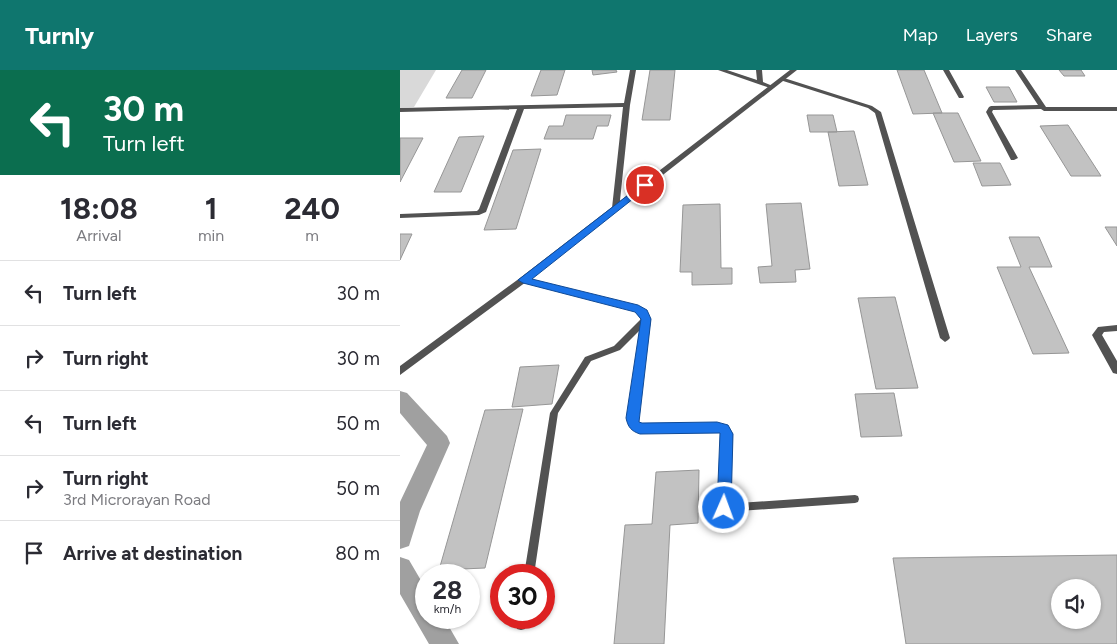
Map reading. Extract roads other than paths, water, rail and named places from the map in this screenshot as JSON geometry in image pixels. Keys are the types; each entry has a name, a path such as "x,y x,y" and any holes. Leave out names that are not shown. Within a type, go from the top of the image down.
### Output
{"street":[{"path":"616,208 627,105 633,70"},
{"path":"721,70 772,87"},
{"path":"759,70 760,82"},
{"path":"400,371 523,280 794,70"},
{"path":"946,70 960,97"},
{"path":"1018,70 1041,107"},
{"path":"782,79 870,106 878,112 945,338"},
{"path":"400,110 627,105"},
{"path":"400,216 479,213 483,210 520,107"},
{"path":"1014,158 989,112 991,108 1041,107 1051,111 1117,109"},
{"path":"523,280 638,309 646,319 632,418 633,424 640,428 717,427 724,429 727,434 724,508"},
{"path":"1117,328 1101,329 1097,335 1117,370"}],"lane":[{"path":"531,564 554,413 588,359 617,348 646,319"},
{"path":"724,508 855,499"}],"waterway":[{"path":"400,399 439,443 408,511 400,538"},
{"path":"400,569 415,595"},
{"path":"435,629 445,644"}]}
